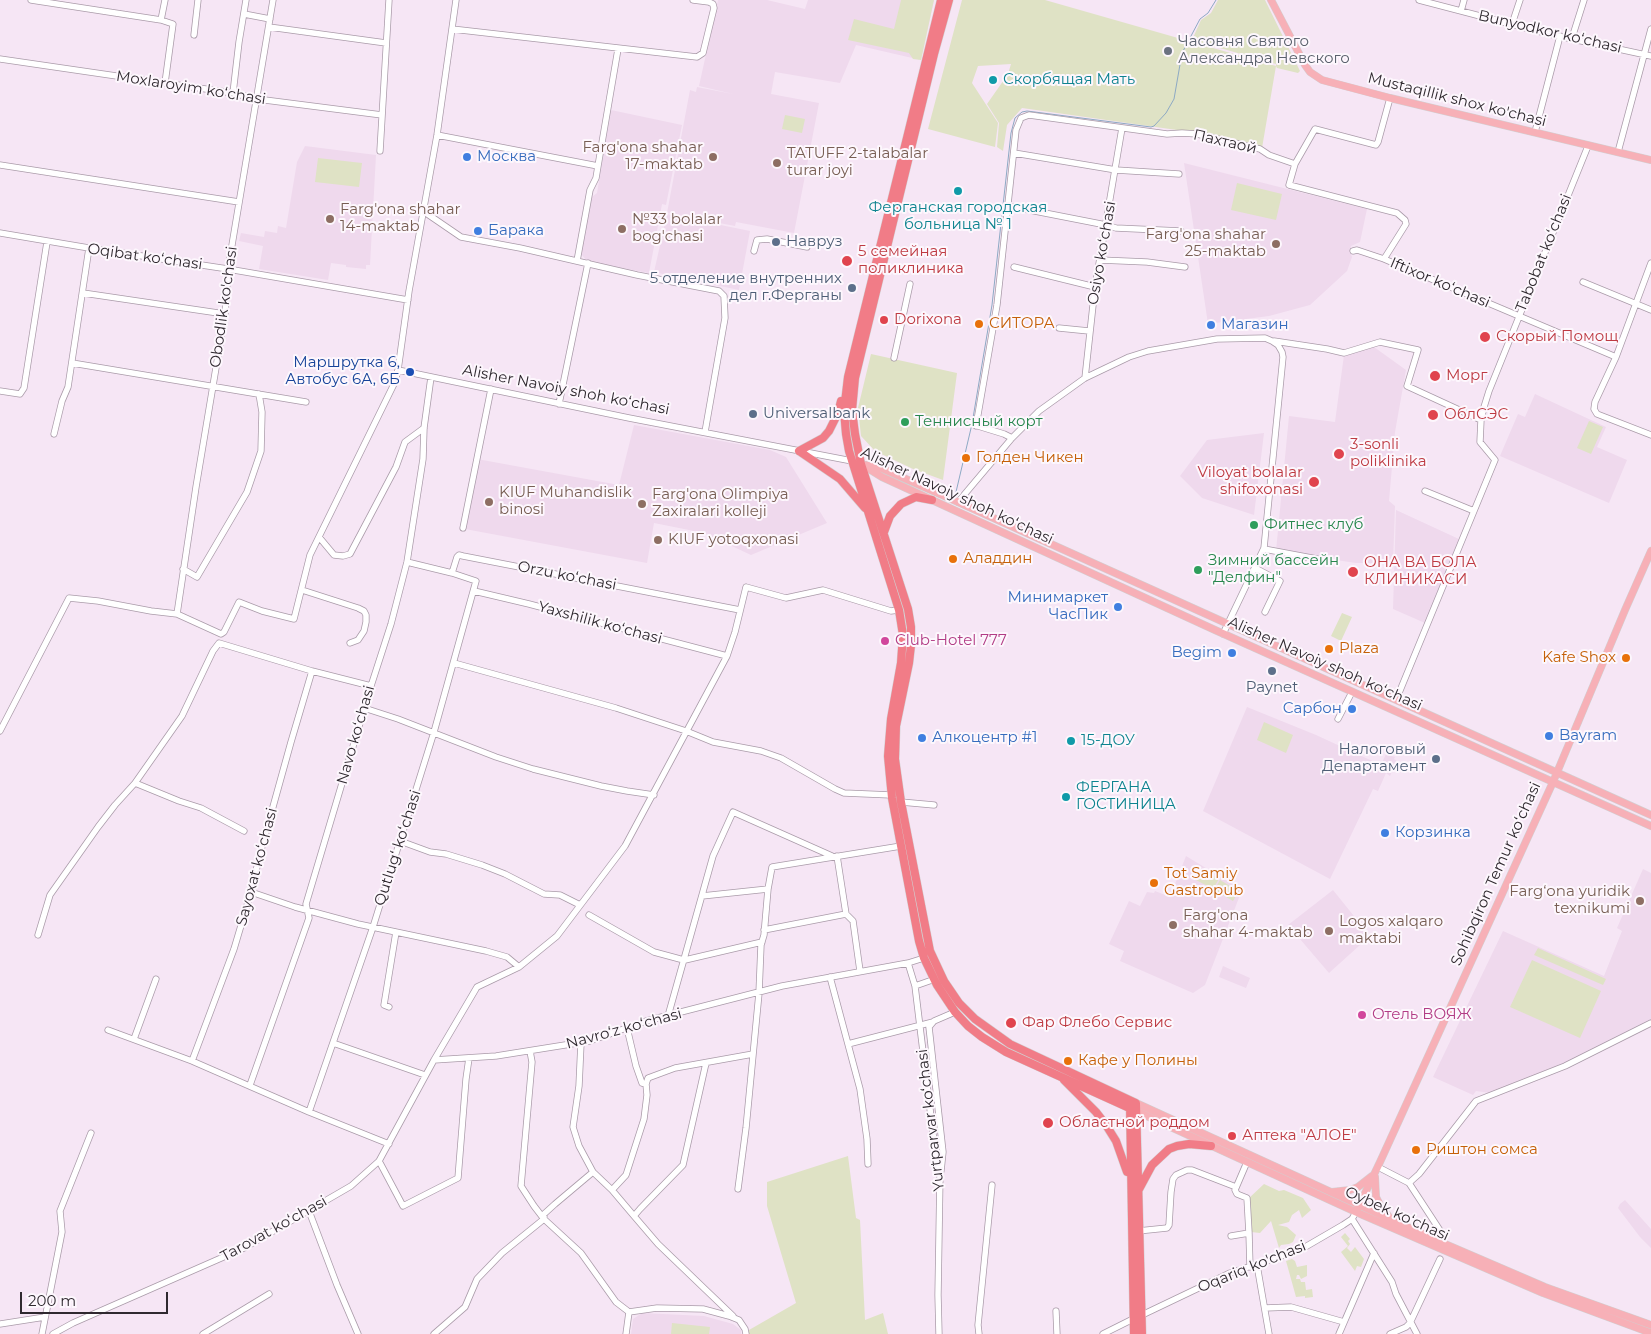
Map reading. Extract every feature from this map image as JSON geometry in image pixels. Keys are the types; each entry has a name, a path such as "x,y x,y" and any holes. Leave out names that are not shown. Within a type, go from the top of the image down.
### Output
{"highway":[{"path":"869,514 840,479 799,451 823,438 829,431 838,413 941,0"},
{"path":"949,0 934,54 855,378 852,410 854,434 861,464 908,609 911,627 909,664 896,726 895,759 901,802 927,938 934,963 955,1012 982,1037 1006,1052 1133,1106"},
{"path":"848,377 844,410 846,434 852,461 899,610 903,635 901,663 891,719 888,756 891,795 924,958 934,979 975,1018 1010,1044 1133,1106"},
{"path":"884,532 890,516 901,504 916,498 932,500"},
{"path":"1057,1074 1096,1112 1116,1141 1134,1194 1138,1231 1142,1334"},
{"path":"1133,1106 1134,1334"},
{"path":"1134,1194 1152,1164 1169,1149 1189,1144 1211,1146"}],"main road":[{"name":"Mustaqillik shox ko'chasi","path":"1273,1 1295,49 1310,72 1322,80 1651,160"},
{"name":"Alisher Navoiy shoh koʻchasi","path":"852,461 881,468 958,502 1556,774 1651,815"},
{"name":"Alisher Navoiy shoh koʻchasi","path":"861,464 882,477 1223,634 1651,826"},
{"name":"Sohibqiron Temur koʻchasi","path":"1358,1208 1553,782 1624,610 1651,551"},
{"name":"Oybek ko‘chasi","path":"1133,1106 1211,1146 1358,1208 1543,1293 1651,1334"},
{"name":"Oybek ko‘chasi","path":"1133,1106 1332,1192 1358,1208 1390,1219 1546,1287 1651,1325"},
{"path":"1332,1192 1358,1187 1377,1170"},
{"path":"1377,1170 1376,1197 1390,1219"}],"street":[{"path":"32,0 172,23 174,25 165,83"},
{"path":"161,20 165,0"},
{"path":"194,35 198,0"},
{"path":"233,93 246,0"},
{"name":"Obodlik ko'chasi","path":"178,614 183,569 225,314 228,269 273,0"},
{"path":"380,151 388,0"},
{"path":"0,731 70,598 178,614 222,634 239,602 294,620 310,555 394,384 398,370 408,300 437,136 456,0"},
{"path":"452,29 697,57 703,53 714,8 713,4 709,2 693,0"},
{"name":"Bunyodkor koʻchasi","path":"1419,0 1560,36 1651,56"},
{"path":"1461,11 1464,0"},
{"path":"1512,24 1520,0"},
{"path":"1572,38 1584,0"},
{"path":"244,14 270,19"},
{"path":"269,27 386,43"},
{"path":"1618,152 1651,30"},
{"path":"1535,132 1560,36"},
{"path":"576,261 590,190 596,178 618,48"},
{"name":"Moxlaroyim koʻchasi","path":"0,59 233,93 257,99 382,115"},
{"path":"1295,164 1315,129 1376,145 1390,98"},
{"name":"Пахтаой","path":"1014,153 1017,126 1021,118 1026,115 1167,134 1197,134 1260,149 1269,155 1295,164"},
{"name":"Osiyo koʻchasi","path":"1085,378 1095,287 1122,128"},
{"path":"437,136 598,166"},
{"name":"Tabobat koʻchasi","path":"1399,693 1495,460 1480,442 1481,420 1489,391 1588,146"},
{"path":"1012,438 977,426 997,305 1014,153 1116,170 1178,174"},
{"name":"Iftixor koʻchasi","path":"1295,164 1289,182 1291,186 1390,210 1403,217 1406,224 1384,259 1616,357"},
{"path":"0,165 239,202"},
{"path":"1009,206 1116,228 1181,230"},
{"path":"423,211 461,237 719,291 724,296 725,318 705,432"},
{"name":"Oqibat koʻchasi","path":"0,234 228,269 408,300"},
{"path":"754,251 757,240 767,239 807,247"},
{"path":"0,391 20,394 24,388 47,242"},
{"path":"54,434 62,401 68,387 89,248"},
{"path":"1352,251 1357,250 1384,259"},
{"path":"1100,260 1147,262 1185,267"},
{"path":"559,404 588,263"},
{"path":"1651,264 1616,357 1595,402 1594,409 1597,414 1651,435"},
{"path":"1014,267 1095,287"},
{"path":"1583,282 1651,310"},
{"path":"894,358 910,284"},
{"path":"82,293 225,314"},
{"path":"1059,328 1089,331"},
{"path":"958,502 1012,438 1039,411 1085,378 1129,357 1148,351 1218,339 1265,338 1272,341 1278,345 1283,357 1264,549 1223,634"},
{"path":"1272,341 1327,348 1344,353 1380,342 1418,350 1407,386 1481,420"},
{"path":"72,363 306,402"},
{"name":"Alisher Navoiy shoh koʻchasi","path":"398,370 559,404 852,461"},
{"name":"Navo koʻchasi","path":"250,1085 309,918 306,904 370,686 391,624 407,562 423,459 424,428 431,377"},
{"path":"463,528 491,389"},
{"path":"183,569 197,577 247,492 261,451 262,412 259,394"},
{"path":"319,537 334,555 343,556 350,554 396,467 405,442 424,428"},
{"path":"1425,491 1474,511"},
{"path":"1264,549 1328,560"},
{"name":"Orzu koʻchasi","path":"452,573 457,557 460,555 740,610"},
{"path":"407,562 452,573"},
{"path":"1255,568 1280,581 1265,612"},
{"name":"Qutlugʻ koʻchasi","path":"309,1112 373,927 434,732 474,590 476,581 452,573"},
{"path":"470,1058 466,1079 458,1178 403,1206 379,1161 426,1074 477,987 519,967 557,936 626,846 727,656 746,587 786,598 823,590 891,611 899,610"},
{"path":"302,590 351,605 364,611 366,615 364,631 358,640 350,643"},
{"name":"Yaxshilik koʻchasi","path":"474,590 727,656"},
{"path":"38,935 50,895 98,827 135,783 182,716 219,642 312,671 370,686"},
{"path":"454,663 590,700 686,731 712,742 761,751 781,758 844,793 891,795"},
{"name":"Sayoxat koʻchasi","path":"192,1061 234,949 312,671"},
{"path":"1338,719 1352,692"},
{"path":"364,708 534,769 627,791 654,794"},
{"path":"135,783 201,808 244,831"},
{"path":"901,802 934,805"},
{"path":"668,1016 713,856 733,812 834,856"},
{"path":"400,841 430,852 446,854 482,865 505,874 544,894 560,895 580,906"},
{"path":"738,1190 760,993 762,942 772,867 901,846"},
{"path":"834,856 846,914 853,921 860,971"},
{"path":"702,896 768,889"},
{"path":"251,892 308,911 486,951 507,957 519,967"},
{"path":"764,930 846,914"},
{"path":"589,915 654,952 684,960 762,942"},
{"path":"389,1008 384,1004 396,932"},
{"name":"Navroʻz koʻchasi","path":"434,1060 470,1058 581,1043 646,1021 782,986 908,963 924,958"},
{"name":"Yurtparvar koʻchasi","path":"908,963 915,986 936,1158 940,1175 939,1334"},
{"path":"830,977 860,1089 868,1164"},
{"path":"134,1039 156,979"},
{"path":"915,986 934,979"},
{"path":"919,1026 955,1012"},
{"path":"934,1021 929,1027 943,1152 940,1175"},
{"path":"1409,1182 1419,1174 1476,1101 1565,1066 1651,1023"},
{"name":"Yurtparvar koʻchasi","path":"848,1044 919,1026"},
{"path":"627,1028 636,1066 642,1083 646,1084"},
{"path":"108,1030 192,1061 309,1112 389,1144"},
{"path":"333,1043 426,1074"},
{"path":"581,1043 579,1086 573,1127 579,1146 593,1172 612,1190 658,1244 739,1320 746,1334"},
{"path":"530,1051 532,1062 521,1186 544,1219 581,1253 616,1302 629,1312 657,1308 702,1310 736,1318"},
{"path":"612,1190 626,1175 644,1119 648,1078 675,1068 753,1054"},
{"path":"634,1216 683,1165 706,1063"},
{"path":"42,1334 62,1232 60,1211 91,1133"},
{"name":"Tarovat koʻchasi","path":"53,1334 73,1323 244,1248 351,1186 379,1161"},
{"path":"1247,1162 1236,1187 1237,1194 1247,1198 1250,1267"},
{"path":"1138,1231 1167,1228 1169,1225 1173,1179 1176,1175 1187,1170 1192,1170 1236,1187"},
{"path":"1377,1170 1409,1182 1441,1232 1438,1241"},
{"path":"434,1334 465,1306 477,1279 502,1253 544,1219 544,1214 593,1172"},
{"path":"979,1334 978,1325 992,1185"},
{"name":"Oqariq ko'chasi","path":"1142,1315 1230,1273 1300,1250 1352,1218 1358,1208"},
{"path":"309,1211 358,1334"},
{"path":"1352,1218 1392,1282 1410,1323 1417,1334"},
{"path":"1231,1236 1249,1233"},
{"path":"1339,1334 1374,1253"},
{"path":"1390,1334 1406,1327 1410,1323 1440,1259"},
{"path":"1257,1265 1269,1334"},
{"path":"203,1334 269,1294"},
{"path":"1265,1308 1291,1307 1344,1322"},
{"path":"1056,1311 1057,1334"},
{"path":"626,1334 629,1312"},
{"path":"0,1324 45,1317"},
{"path":"1103,1334 1133,1320"}],"shaded area":[{"path":"718,0 767,0 805,9 808,0 934,0 921,60 856,45 840,83 775,72 771,94 819,103 794,233 736,222 735,226 667,213 690,90 696,92 697,87 733,94 699,86"},
{"path":"611,110 682,125 666,205 662,204 649,273 588,262 581,254 592,197 597,193"},
{"name":"Farg'ona shahar 14-maktab","path":"305,146 376,155 370,265 366,265 366,269 331,263 328,280 259,269 263,246 239,241 241,233 264,237 265,231 277,233 278,226 286,228 297,162"},
{"name":"Farg'ona shahar 25-maktab","path":"1184,163 1367,209 1360,242 1351,246 1350,252 1352,257 1347,271 1310,305 1269,316 1208,324"},
{"path":"667,214 750,231 739,290 654,272"},
{"name":"3-sonli poliklinika","path":"1374,347 1406,370 1395,432 1389,501 1395,506 1393,563 1356,563 1276,551 1289,416 1335,422 1344,355"},
{"path":"1535,394 1606,427 1597,447 1627,460 1609,503 1500,456 1518,414 1525,417"},
{"name":"Farg'ona Olimpiya Zaxiralari kolleji","path":"634,425 770,450 786,457 827,523 751,555 704,533 654,523 647,563 465,529 477,459 619,485"},
{"path":"1264,433 1254,515 1202,498 1180,476 1207,440"},
{"path":"1396,510 1461,540 1425,623 1393,609"},
{"path":"1247,707 1316,735 1381,765 1386,754 1395,757 1394,759 1397,761 1390,776 1386,773 1378,791 1373,789 1330,879 1203,811"},
{"name":"Farg'ona shahar 4-maktab","path":"1186,856 1242,890 1205,985 1193,993 1120,961 1124,951 1109,944 1129,901 1140,906 1147,892 1154,893 1155,891 1170,897"},
{"path":"1643,869 1651,873 1651,1019 1572,1060 1490,1093 1476,1091 1473,1095 1433,1077 1503,931 1604,976 1622,931 1617,928"},
{"name":"Logos xalqaro maktabi","path":"1333,890 1370,936 1329,973 1288,925"},
{"path":"1223,966 1250,978 1246,988 1219,977"},
{"path":"1625,1200 1651,1229 1651,1248 1618,1208"},
{"path":"642,1313 704,1316 733,1324 741,1330 741,1334 631,1334 633,1319"}],"green space":[{"path":"901,0 934,0 921,60 913,59 909,53 848,40 854,19 894,29"},
{"path":"962,0 1045,0 1276,66 1262,148 1219,136 1022,108 1007,125 1003,151 997,147 999,123 987,104 1008,74 1011,64 978,66 972,83 998,123 995,147 928,129"},
{"path":"1218,0 1265,0 1300,71 1298,73 1277,68 1276,64 1192,40 1201,20 1211,13"},
{"path":"785,115 805,119 802,133 782,129"},
{"path":"318,158 362,163 359,187 315,182"},
{"path":"1237,183 1282,194 1276,220 1231,210"},
{"name":"Теннисный корт","path":"871,354 957,373 943,480 913,469 875,451 861,436 858,408"},
{"path":"1589,421 1603,427 1591,454 1577,448"},
{"path":"1342,613 1352,617 1341,641 1331,636"},
{"path":"1264,722 1293,735 1286,753 1257,740"},
{"path":"1199,868 1219,879 1213,889 1194,879"},
{"path":"1220,880 1239,891 1233,901 1214,890"},
{"path":"1538,948 1606,979 1603,985 1534,955"},
{"path":"1532,960 1601,991 1580,1038 1510,1007"},
{"path":"848,1156 856,1218 860,1220 865,1320 883,1313 888,1334 749,1334 749,1330 796,1303 767,1206 767,1182"},
{"path":"1264,1184 1279,1191 1284,1190 1303,1198 1311,1210 1302,1218 1299,1210 1292,1215 1289,1222 1278,1225 1287,1227 1296,1235 1293,1242 1281,1245 1279,1248 1271,1221 1260,1233 1251,1232 1248,1199"},
{"path":"1345,1233 1350,1239 1348,1241 1350,1244 1347,1248 1351,1252 1355,1247 1364,1259 1361,1267 1357,1266 1355,1271 1341,1252 1348,1246 1341,1237"},
{"path":"1292,1259 1297,1267 1307,1265 1307,1276 1301,1279 1297,1275 1296,1279 1305,1282 1306,1290 1312,1289 1313,1297 1296,1297 1286,1261"},
{"path":"672,1323 710,1327 709,1334 671,1334"}],"waterway":[{"path":"956,492 972,424 992,305 1011,133 1015,118 1022,112 1027,111 1154,126 1166,113 1174,99 1182,53 1200,19 1208,13 1216,0"}],"place":[{"name":"Часовня Святого Александра Невского","path":"1168,51"},
{"name":"Скорбящая Мать","path":"993,80"},
{"name":"Москва","path":"467,157"},
{"name":"Farg'ona shahar 17-maktab","path":"713,157"},
{"name":"TATUFF 2-talabalar turar joyi","path":"777,163"},
{"name":"Ферганская городская больница № 1","path":"958,191"},
{"name":"Farg'ona shahar 14-maktab","path":"330,219"},
{"name":"№33 bolalar bog'chasi","path":"622,229"},
{"name":"Барака","path":"478,231"},
{"name":"Навруз","path":"776,242"},
{"name":"Farg'ona shahar 25-maktab","path":"1276,244"},
{"name":"5 семейная поликлиника","path":"847,261"},
{"name":"5 отделение внутренних дел г.Ферганы","path":"852,288"},
{"name":"Dorixona","path":"884,320"},
{"name":"СИТОРА","path":"979,324"},
{"name":"Магазин","path":"1211,325"},
{"name":"Скорый Помощ","path":"1485,337"},
{"name":"Маршрутка 6, Автобус 6А, 6Б","path":"410,372"},
{"name":"Морг","path":"1435,376"},
{"name":"Universalbank","path":"753,414"},
{"name":"ОблСЭС","path":"1433,415"},
{"name":"Теннисный корт","path":"905,422"},
{"name":"3-sonli poliklinika","path":"1339,454"},
{"name":"Голден Чикен","path":"966,458"},
{"name":"Viloyat bolalar shifoxonasi","path":"1314,482"},
{"name":"KIUF Muhandislik binosi","path":"489,502"},
{"name":"Farg'ona Olimpiya Zaxiralari kolleji","path":"642,504"},
{"name":"Фитнес клуб","path":"1254,525"},
{"name":"KIUF yotoqxonasi","path":"658,540"},
{"name":"Аладдин","path":"953,559"},
{"name":"Зимний бассейн \"Делфин\"","path":"1198,570"},
{"name":"ОНА ВА БОЛА КЛИНИКАСИ","path":"1353,572"},
{"name":"Минимаркет ЧасПик","path":"1118,607"},
{"name":"Club-Hotel 777","path":"885,641"},
{"name":"Plaza","path":"1329,649"},
{"name":"Begim","path":"1232,653"},
{"name":"Kafe Shox","path":"1626,658"},
{"name":"Paynet","path":"1272,671"},
{"name":"Сарбон","path":"1352,709"},
{"name":"Bayram","path":"1549,736"},
{"name":"Алкоцентр #1","path":"922,738"},
{"name":"15-ДОУ","path":"1071,741"},
{"name":"Налоговый Департамент","path":"1436,759"},
{"name":"ФЕРГАНА ГОСТИНИЦА","path":"1066,797"},
{"name":"Корзинка","path":"1385,833"},
{"name":"Tot Samiy Gastropub","path":"1154,883"},
{"name":"Farg‘ona yuridik texnikumi","path":"1640,901"},
{"name":"Farg'ona shahar 4-maktab","path":"1173,925"},
{"name":"Logos xalqaro maktabi","path":"1329,931"},
{"name":"Отель ВОЯЖ","path":"1362,1015"},
{"name":"Фар Флебо Сервис","path":"1011,1023"},
{"name":"Кафе у Полины","path":"1068,1061"},
{"name":"Областной роддом","path":"1048,1123"},
{"name":"Аптека \"АЛОЕ\"","path":"1232,1136"},
{"name":"Риштон сомса","path":"1416,1150"}]}
